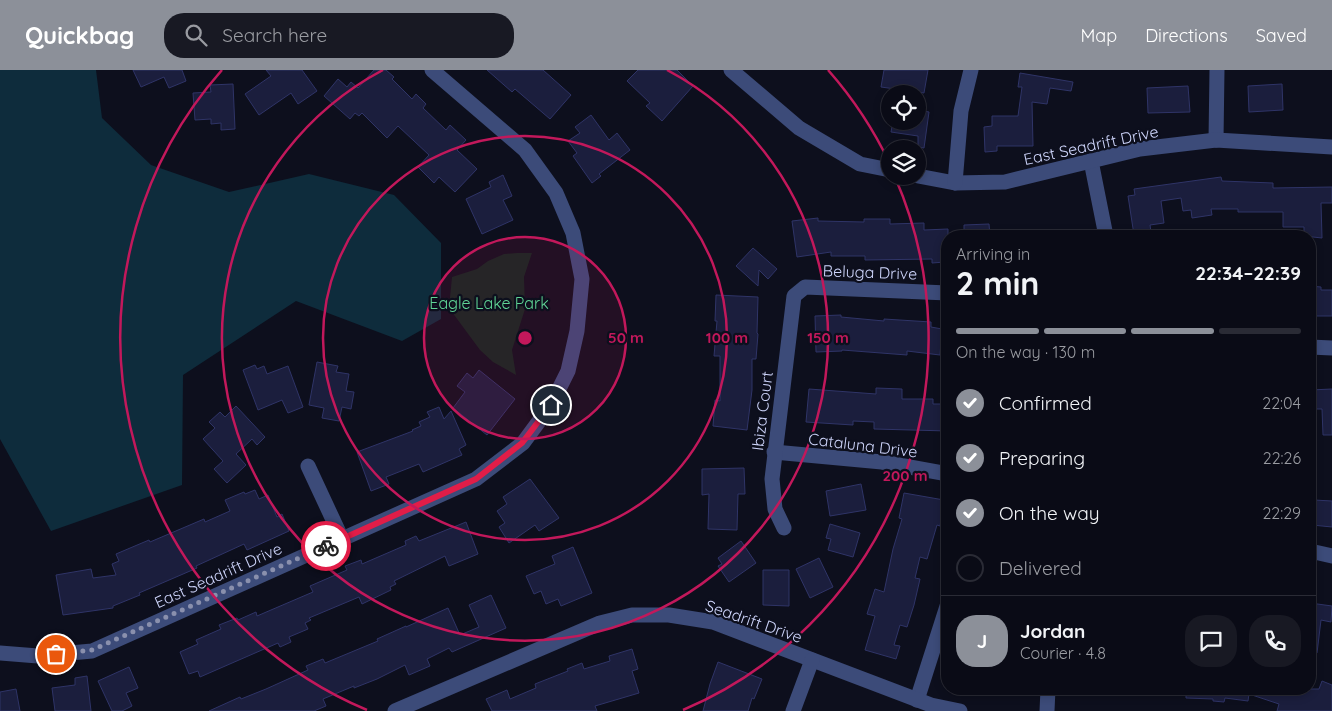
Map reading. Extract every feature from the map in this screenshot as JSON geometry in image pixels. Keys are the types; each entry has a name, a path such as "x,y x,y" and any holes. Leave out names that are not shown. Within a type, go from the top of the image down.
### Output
{"street":[{"name":"East Seadrift Drive","path":"0,653 38,656 92,650 476,479 522,443 551,405 568,371 578,331 582,279 573,233 556,193 525,150 432,70"},
{"path":"730,70 799,128 860,164 881,168"},
{"path":"955,183 961,111 971,70"},
{"path":"1216,140 1217,70"},
{"name":"East Seadrift Drive","path":"926,178 955,183 1005,182 1140,148 1216,140 1332,147"},
{"path":"1091,160 1105,230"},
{"name":"Beluga Drive","path":"794,296 804,287 941,293"},
{"name":"Ibiza Court","path":"784,528 775,509 772,479 794,296"},
{"path":"1316,347 1332,348"},
{"name":"Cataluna Drive","path":"774,452 882,462 941,473"},
{"path":"308,466 342,539"},
{"path":"1316,552 1332,556"},
{"name":"Seadrift Drive","path":"395,711 600,623 632,616 669,615 712,622 917,700 960,711"},
{"path":"917,700 941,625"},
{"path":"793,711 812,660"},
{"path":"1047,711 1048,695"}],"green space":[{"name":"Eagle Lake Park","path":"532,253 524,277 525,309 512,350 516,375 493,362 480,350 449,308 452,277 477,269 488,261 504,254"}],"water":[{"path":"0,70 96,70 102,118 151,165 229,192 309,174 394,195 441,243 441,319 402,341 296,301 183,375 182,485 51,531 0,439"}],"building":[{"path":"133,70 182,70 186,81 169,88 164,77 141,87"},
{"path":"266,70 302,70 317,91 298,104 291,93 259,115 245,94 271,76"},
{"path":"374,70 386,70 394,77 392,79 412,99 416,94 426,104 423,108 446,130 450,125 466,140 457,150 477,169 455,192 439,177 434,183 418,167 429,155 398,126 387,138 362,113 359,116 355,113 350,119 324,96 338,79 347,87 351,82 358,88"},
{"path":"487,70 543,70 571,95 550,119 515,89 512,92"},
{"path":"638,70 677,70 693,86 662,121 646,106 650,103 627,81"},
{"path":"884,70 928,70 925,85 881,85"},
{"path":"1020,73 1073,82 1071,91 1050,88 1047,104 1032,102 1033,146 997,146 997,151 985,152 984,127 992,126 992,116 1018,116 1022,87 1018,87"},
{"path":"233,84 235,129 221,130 221,123 211,124 211,119 195,120 193,93 211,92 210,85"},
{"path":"1282,84 1283,110 1249,112 1248,86"},
{"path":"1188,86 1190,112 1148,113 1147,88"},
{"path":"926,111 929,112 925,140 918,140 918,136 891,132 891,130 926,130"},
{"path":"591,115 609,140 617,133 630,150 599,174 601,176 592,183 573,156 577,153 568,141 580,133 575,127"},
{"path":"503,175 512,196 503,200 513,220 482,234 466,199 491,187 489,182"},
{"path":"1221,177 1222,181 1273,183 1273,188 1332,187 1332,203 1321,203 1322,238 1316,237 1316,230 1304,230 1304,227 1283,227 1283,212 1238,212 1238,209 1211,209 1212,215 1192,218 1191,210 1183,211 1181,198 1161,201 1164,223 1150,225 1151,230 1133,230 1128,196 1135,195 1134,189"},
{"path":"818,218 818,221 864,222 864,219 890,219 890,224 924,223 924,230 948,229 948,230 941,230 941,262 932,263 932,259 865,260 865,256 831,256 831,252 797,257 792,221"},
{"path":"989,224 990,230 964,230 964,225"},
{"path":"753,248 777,269 768,279 759,270 758,286 736,266"},
{"path":"1316,287 1321,287 1321,290 1332,290 1332,316 1316,316"},
{"path":"716,295 758,297 756,359 752,359 752,390 747,430 713,426 715,400 720,401 720,356 714,356 717,321 715,321"},
{"path":"841,315 841,317 884,321 884,319 931,322 931,327 941,329 940,355 907,351 907,355 842,350 816,352 815,316"},
{"path":"317,362 338,366 336,372 349,374 346,391 354,392 351,409 342,407 339,421 322,418 324,408 309,405"},
{"path":"255,365 257,369 264,366 267,374 288,366 303,407 288,413 282,400 258,410 243,370"},
{"path":"479,370 515,399 487,435 453,408 465,392 457,386 467,373 473,378"},
{"path":"876,388 902,389 902,399 933,399 933,404 941,404 941,431 874,429 874,422 853,421 853,425 806,422 809,389 876,394"},
{"path":"1332,389 1332,435 1323,435 1322,409 1316,409 1316,390"},
{"path":"236,406 265,437 257,445 252,439 236,454 246,465 227,483 214,469 223,461 203,439 215,428 209,422 220,412 225,417"},
{"path":"439,407 444,419 451,411 466,445 459,449 462,455 423,472 419,464 386,477 389,484 371,491 357,452 413,431 421,426 419,422 430,417 427,412"},
{"path":"744,468 745,494 738,494 737,530 708,529 709,494 702,495 702,469"},
{"path":"530,479 559,518 539,531 535,525 509,543 499,527 505,523 497,511 507,504 503,497"},
{"path":"861,484 866,510 830,516 826,491"},
{"path":"255,490 259,499 268,495 277,517 282,514 289,531 247,550 244,544 196,566 197,568 139,593 140,595 113,606 113,608 63,615 56,575 91,569 93,578 116,575 112,564 119,561 116,554 204,519 205,522 230,511 225,500 244,492 245,494"},
{"path":"904,493 941,499 940,526 937,525 927,559 920,557 915,578 920,579 914,605 907,627 900,625 894,645 900,646 896,659 865,650 875,616 867,614 875,589 884,592 893,549 902,519 899,518"},
{"path":"1316,500 1332,501 1332,527 1316,525"},
{"path":"466,522 478,554 449,566 445,556 394,581 396,584 390,587 391,590 362,604 359,597 309,618 311,620 305,623 308,629 289,637 291,642 280,647 278,643 200,677 198,671 189,674 180,652 198,644 196,640 221,629 219,625 237,618 238,620 256,612 257,616 313,592 310,586 347,570 345,566 361,560 362,564 406,545 405,541 416,536 419,541"},
{"path":"830,524 860,533 853,557 828,550 831,539 826,538"},
{"path":"741,541 756,563 729,582 718,566 722,564 718,558"},
{"path":"573,547 592,593 561,606 558,599 546,604 541,591 534,594 526,576 555,564 552,556"},
{"path":"819,558 833,587 810,598 796,569"},
{"path":"763,570 789,570 789,606 763,605"},
{"path":"491,595 506,628 452,652 449,648 427,659 430,666 409,675 405,665 377,679 323,699 326,706 314,711 209,711 308,670 306,666 323,659 325,663 378,641 377,639 448,608 460,635 479,627 469,605"},
{"path":"1316,604 1332,606 1331,622 1321,620 1317,653"},
{"path":"632,649 638,669 632,671 639,693 595,706 597,711 492,711 486,699 507,690 510,699 536,688 535,684 568,671 567,669 582,663 584,669 610,661 609,656"},
{"path":"718,662 762,679 754,699 752,698 748,711 703,711"},
{"path":"129,667 138,688 126,693 132,706 122,711 112,711 98,681"},
{"path":"87,676 91,711 55,711 52,688 75,685 75,678"},
{"path":"1322,681 1332,685 1332,711 1277,711 1279,704 1252,695 1316,695 1316,689 1319,689"},
{"path":"16,689 20,711 0,711 0,692"},
{"path":"1186,695 1249,695 1248,701 1225,698 1224,702 1213,701 1213,699 1186,698"}],"way so far":[{"path":"56,654 92,650 326,546"}],"route":[{"path":"326,546 476,479 522,443 551,405"}]}
